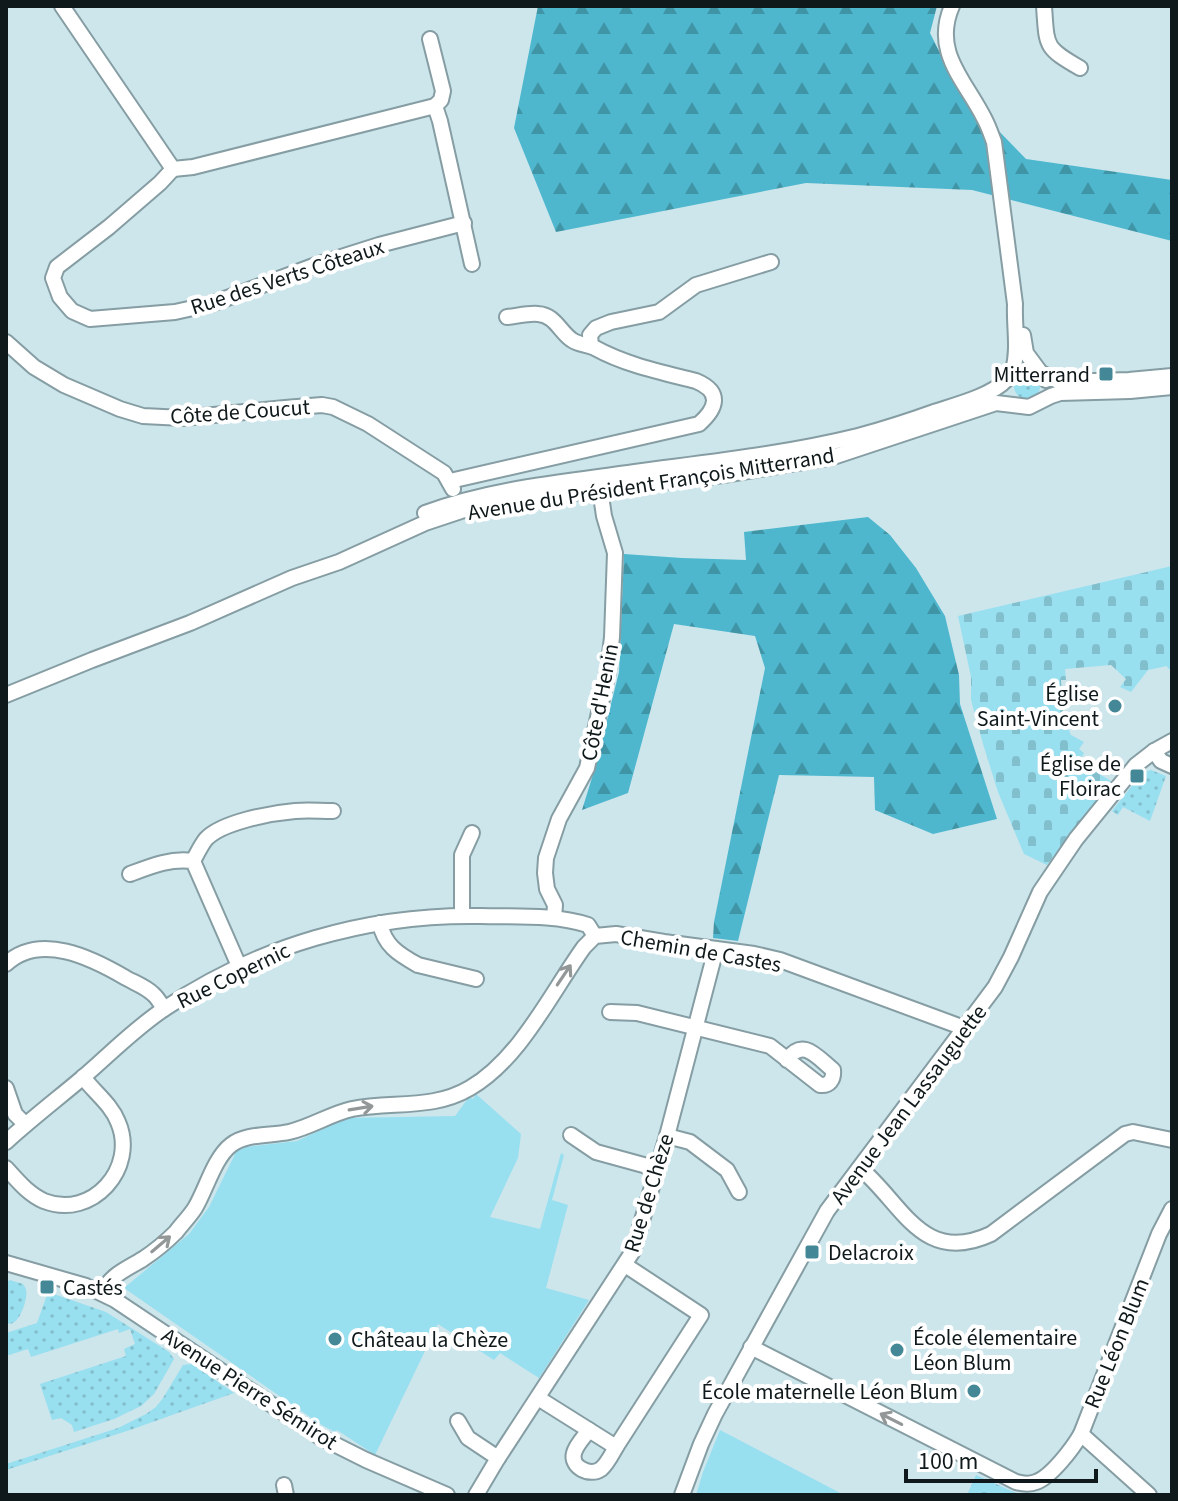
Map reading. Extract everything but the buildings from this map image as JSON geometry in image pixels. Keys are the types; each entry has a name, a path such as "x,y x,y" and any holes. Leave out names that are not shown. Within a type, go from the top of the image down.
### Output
{"street":[{"path":"62,6 173,169 193,167 435,106 441,100 443,91 430,39"},
{"path":"952,6 946,26 947,49 952,65 985,119 994,142 1015,304 1017,352 1006,393 1015,404 1029,407 1060,393 1172,387"},
{"path":"1044,6 1048,44 1057,54 1080,68"},
{"path":"435,106 472,264"},
{"name":"Rue des Verts Côteaux","path":"173,169 119,218 57,267 53,278 60,297 72,311 90,319 175,312 211,304 316,265 464,223"},
{"path":"591,346 590,335 596,328 659,312 696,285 771,262"},
{"path":"1015,304 1022,324 1026,353 1041,372 1047,388 1041,401"},
{"path":"459,506 450,481 699,424 710,415 713,406 713,394 707,385 624,362 591,346 581,345 541,313 507,317"},
{"name":"Côte de Coucut","path":"6,342 34,367 64,385 143,416 183,418 322,405 333,407 380,432 444,473 450,481"},
{"path":"1009,375 1020,366 1029,365 1060,382 1172,376"},
{"name":"Avenue du Président François Mitterrand","path":"6,695 190,623 292,578 335,554 422,514 459,506 522,499 854,437 942,410 991,391 1009,375"},
{"name":"Avenue du Président François Mitterrand","path":"599,484 723,475 833,457 996,403 1015,404"},
{"name":"Côte d'Henin","path":"554,918 555,905 547,889 546,858 559,819 587,768 608,671 612,637 615,553 599,484"},
{"name":"Avenue Jean Lassauguette","path":"682,1495 715,1414 827,1211 964,1031 1002,975 1050,876 1140,760 1172,741"},
{"path":"1154,751 1161,761 1172,766"},
{"path":"193,861 205,841 215,832 259,817 296,811 333,811"},
{"path":"462,916 462,855 472,833"},
{"path":"130,874 157,863 181,859 193,861"},
{"path":"193,861 239,966"},
{"name":"Rue Copernic","path":"6,1142 164,1009 239,966 302,941 354,927 462,916 572,920 588,925 595,936"},
{"path":"380,923 387,943 409,960 476,979"},
{"name":"Chemin de Castes","path":"102,1293 115,1275 163,1245 177,1230 194,1210 222,1156 235,1142 289,1132 347,1110 367,1106 425,1104 447,1099 490,1074 505,1060 575,958 595,936 616,934 780,960 956,1025 964,1031"},
{"path":"6,964 22,953 39,949 86,957 154,994 164,1009"},
{"name":"Rue de Chèze","path":"476,1495 633,1251 716,949"},
{"path":"610,1012 637,1013 770,1046 787,1060"},
{"path":"6,1168 29,1193 43,1201 61,1205 95,1198 108,1184 121,1158 119,1123 83,1077"},
{"path":"6,1088 15,1114 25,1124"},
{"path":"860,1168 921,1233 946,1243 962,1244 991,1234 1125,1134 1133,1132 1172,1140"},
{"path":"571,1135 596,1152 658,1169"},
{"path":"667,1136 690,1142 727,1170 739,1192"},
{"name":"Rue Léon Blum","path":"751,1347 1016,1482 1030,1484 1044,1477 1081,1434 1159,1234 1172,1209"},
{"name":"Avenue Pierre Sémirot","path":"7,1264 102,1293 320,1437 447,1495"},
{"path":"589,1430 574,1452 574,1460 578,1467 587,1472 596,1472 602,1468 701,1315 625,1265"},
{"path":"538,1398 616,1447"},
{"path":"458,1421 468,1438 498,1458"},
{"name":"Rue Léon Blum","path":"1081,1434 1149,1495"}],"green space":[{"path":"538,6 937,6 930,33 958,89 1026,159 1172,180 1172,241 972,190 806,183 556,232 514,128"},
{"path":"1027,373 1036,377 1040,386 1036,395 1027,399 1018,395 1014,386 1018,377"},
{"path":"868,517 890,535 916,568 945,616 959,675 960,704 997,819 933,834 875,810 874,777 779,775 738,941 713,938 765,668 755,636 674,624 628,793 582,810 619,672 624,554 746,560 744,532"},
{"path":"1172,566 1172,668 1168,669 1167,666 1148,670 1131,692 1120,687 1126,679 1111,665 1065,669 1066,680 1061,680 1063,715 1071,735 1084,742 1079,749 1084,753 1079,762 1111,781 1047,865 1024,854 998,792 971,700 971,677 958,616"},
{"path":"1151,770 1166,776 1150,821 1123,807 1118,815 1112,811 1142,773"},
{"path":"476,1094 521,1134 518,1158 490,1217 540,1229 561,1153 564,1155 552,1200 568,1205 546,1288 589,1300 539,1378 500,1353 494,1360 438,1324 375,1455 337,1430 335,1432 320,1424 124,1288 189,1234 209,1207 238,1148 297,1141 347,1118 455,1116 469,1097 473,1099"},
{"path":"10,1280 23,1284 26,1294 19,1317 13,1323 6,1324 6,1282"},
{"path":"48,1292 106,1312 169,1352 174,1359 154,1394 141,1406 74,1432 72,1425 61,1418 52,1420 40,1384 126,1356 124,1349 135,1344 130,1329 119,1333 118,1329 31,1357 28,1349 6,1356 6,1333 37,1323"},
{"path":"192,1364 234,1393 6,1470 6,1464 118,1428 146,1414 163,1398 183,1365"},
{"path":"720,1430 844,1495 696,1495"},
{"path":"976,1475 1020,1495 967,1495"}],"place":[{"name":"Mitterrand","path":"1106,374"},
{"name":"Église Saint-Vincent","path":"1115,706"},
{"name":"Église de Floirac","path":"1137,776"},
{"name":"Delacroix","path":"812,1252"},
{"name":"Castés","path":"47,1287"},
{"name":"Château la Chèze","path":"335,1339"},
{"name":"École élementaire Léon Blum","path":"897,1350"},
{"name":"École maternelle Léon Blum","path":"974,1391"}]}
